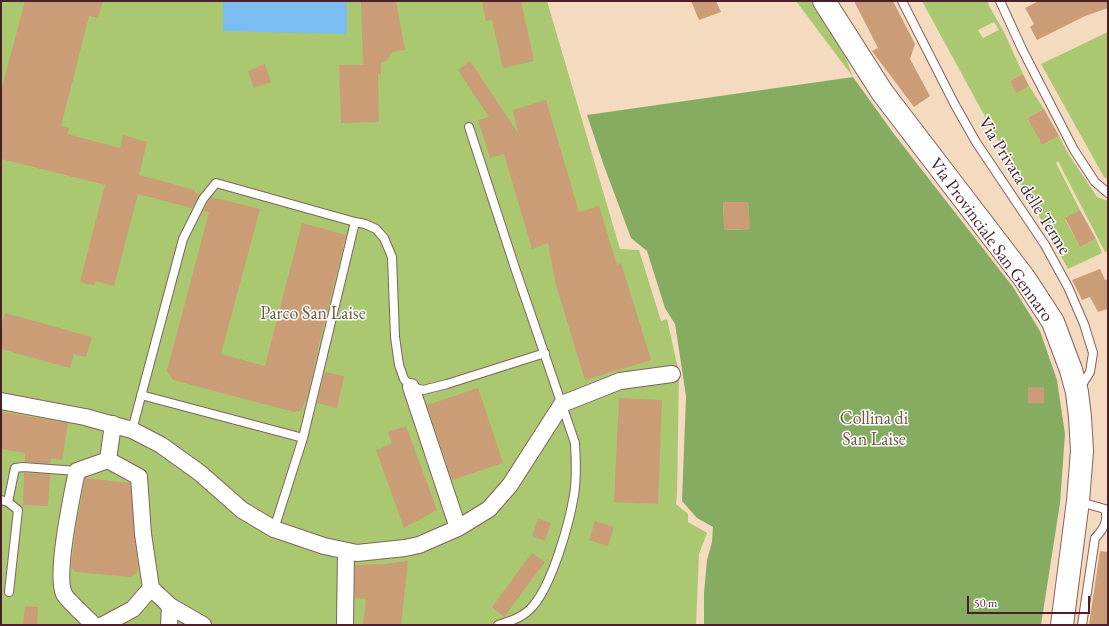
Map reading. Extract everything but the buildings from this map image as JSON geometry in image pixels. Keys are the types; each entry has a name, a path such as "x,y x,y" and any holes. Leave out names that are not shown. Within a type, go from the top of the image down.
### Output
{"main road":[{"name":"Via Provinciale San Gennaro","path":"824,1 882,92 1025,279 1053,322 1071,370 1077,392 1082,450 1078,501 1062,625"}],"street":[{"path":"1,401 85,417 132,430 161,445 200,473 242,510 274,529 324,546 358,553 419,545 458,528 489,508 510,485 562,404 620,381 672,374"},
{"path":"411,387 458,528"},
{"path":"108,460 113,424"},
{"path":"94,625 64,594 61,579 66,534 77,471 108,460 139,477 142,534 151,588 170,606 203,625"},
{"path":"345,625 346,551"},
{"path":"103,625 133,609 151,588"},
{"path":"169,625 170,606"}],"lane":[{"name":"Via Privata delle Terme","path":"902,1 955,105 976,142 1045,245 1068,287 1084,324 1092,353 1090,372 1077,392"},
{"path":"1000,1 1022,49 1074,150 1095,182 1108,193"},
{"path":"469,127 516,271 575,443 576,468 574,494 565,531 543,592 532,607 517,619 498,625"},
{"path":"132,430 183,239 203,199 216,183 365,224 376,229 384,238 392,257 395,337 404,379 411,387 423,390 447,384 545,353"},
{"path":"274,529 303,438 355,222"},
{"path":"141,395 303,438"},
{"path":"9,592 18,510 4,501 15,468 23,467 77,471"},
{"path":"1078,501 1105,509 1107,513 1103,529 1095,538 1082,625"}],"green space":[{"name":"Parco San Laise","path":"1,1 547,1 620,249 639,250 661,321 667,319 679,373 676,504 688,514 688,522 707,533 699,554 696,625 1,625"},
{"path":"796,1 818,1 835,28 853,77"},
{"path":"922,1 988,1 989,6 1004,32 1023,74 1010,81 1016,92 1029,86 1044,109 1027,118 1042,145 1059,136 1069,155 1097,197 1108,201 1108,251 1105,252 1058,161 1056,163 1080,210 1065,219 1080,247 1096,239 1102,253 1068,269","holes":["994,22 999,30 983,38 978,30"]},
{"path":"1108,32 1108,179 1104,177 1041,64"},
{"name":"Collina di San Laise","path":"853,77 894,134 1013,287 1040,331 1057,380 1065,434 1060,503 1041,625 704,625 704,593 707,560 712,542 713,527 697,518 682,501 686,396 675,324 665,308 647,251 631,238 587,115","holes":["748,202 749,229 725,230 723,203"]}],"water":[{"path":"223,1 347,1 347,34 223,31"}]}
